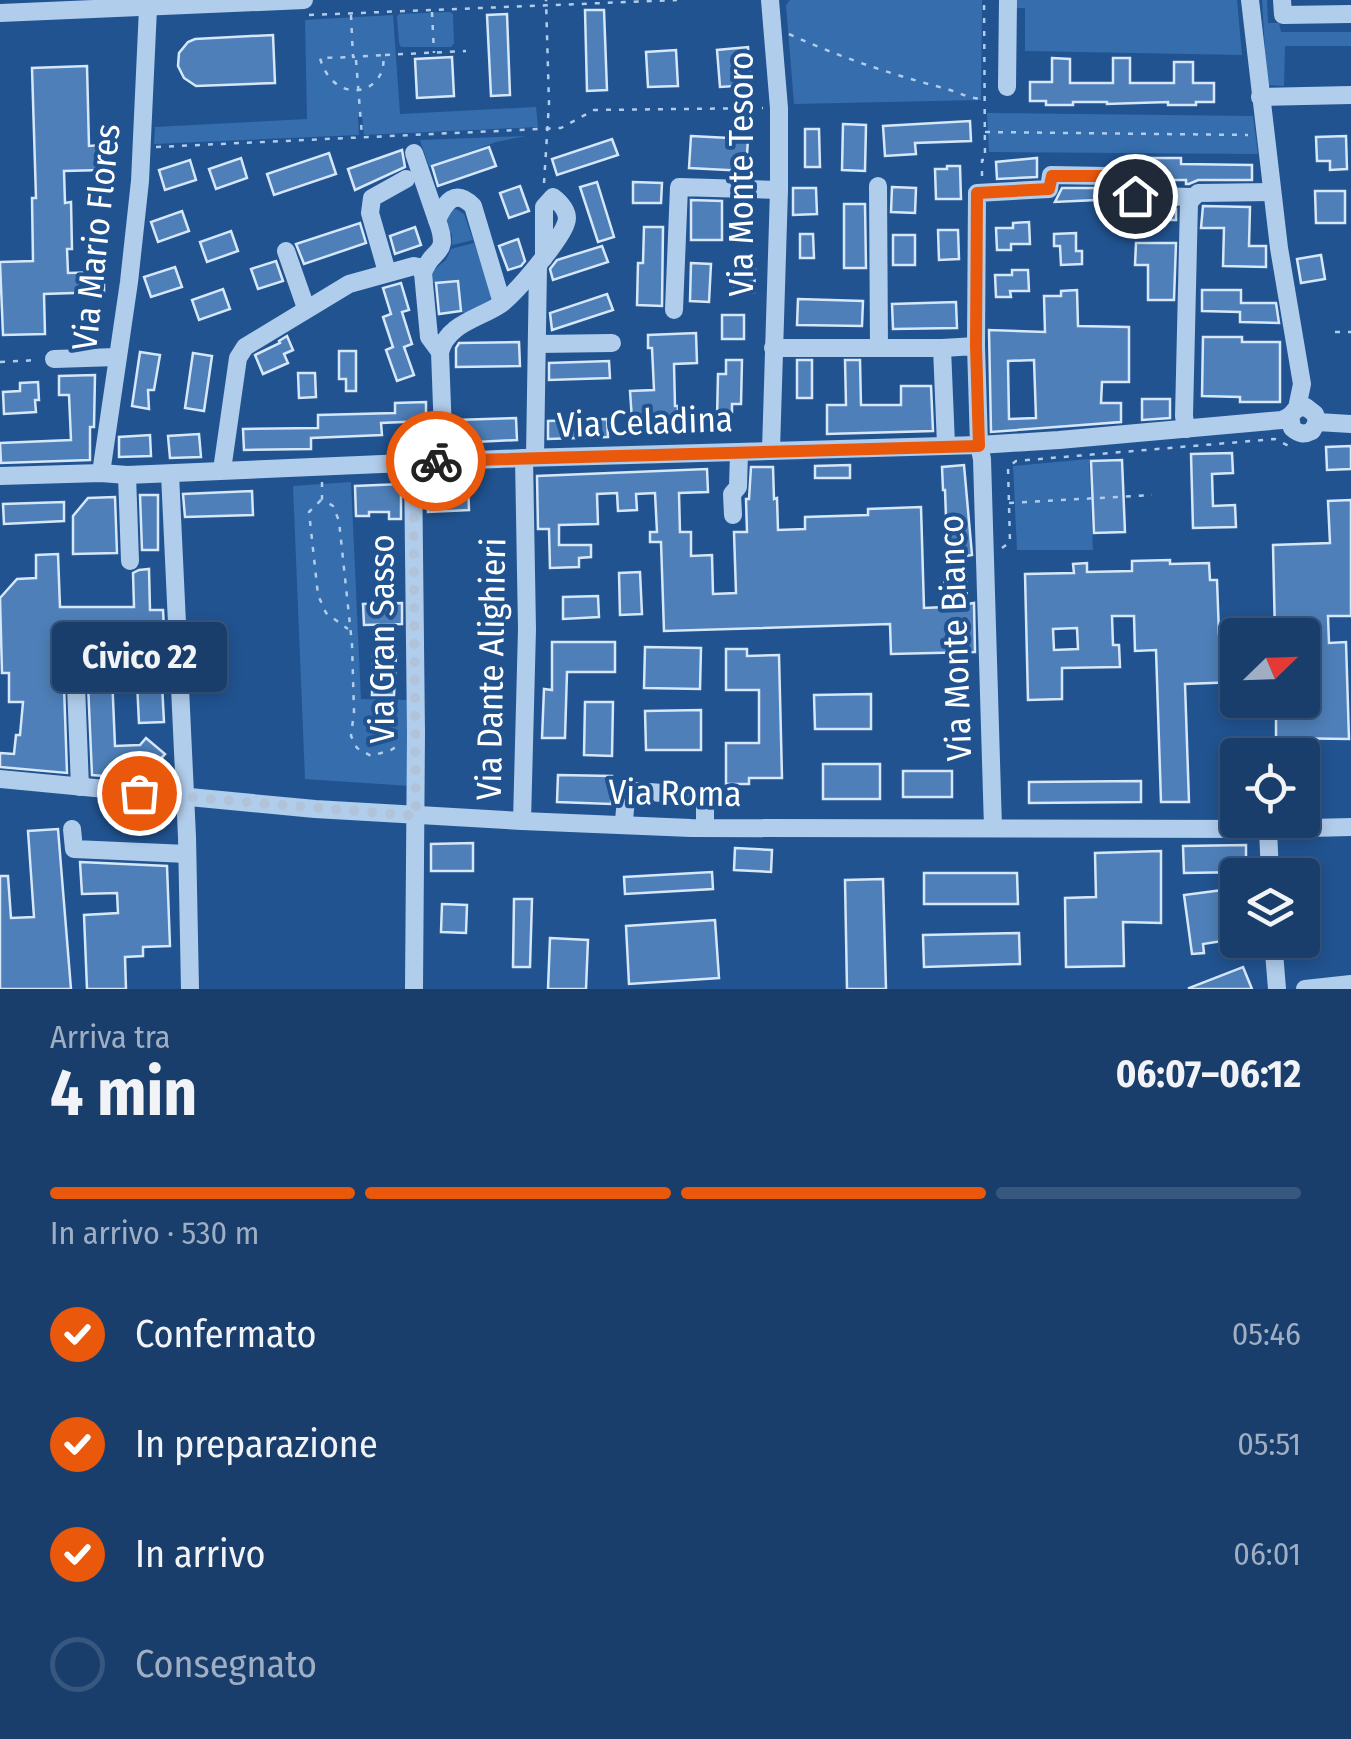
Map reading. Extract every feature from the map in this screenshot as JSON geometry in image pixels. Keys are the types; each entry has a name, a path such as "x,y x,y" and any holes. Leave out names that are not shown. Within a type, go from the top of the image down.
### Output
{"street":[{"name":"Via Monte Tesoro","path":"770,0 779,108 770,450"},
{"path":"1007,87 1008,0"},
{"path":"1250,0 1272,192 1302,384 1292,428 1303,434 1312,431 1317,422 1351,424"},
{"path":"1282,0 1282,15 1351,14"},
{"path":"0,13 157,5 305,8"},
{"name":"Via Mario Flores","path":"101,473 128,282 157,5"},
{"path":"1260,96 1351,96"},
{"path":"414,153 443,236 438,254 423,274 429,336 440,352"},
{"path":"982,193 1049,189 1052,176 1106,176 1110,195 1192,198"},
{"path":"387,272 370,214 372,198 406,179"},
{"path":"878,186 879,348"},
{"path":"674,310 680,188 779,190"},
{"path":"1186,430 1189,202 1202,192 1272,192"},
{"name":"Via Monte Bianco","path":"982,193 977,193 976,346 993,828"},
{"path":"444,460 440,352 444,340 450,332 502,304 541,262 566,223 561,203 553,196 544,207"},
{"path":"437,220 447,202 456,198 468,200 473,206 502,304"},
{"path":"286,251 306,308"},
{"name":"Via Dante Alighieri","path":"522,821 530,457 541,262"},
{"path":"222,470 238,358 244,347 349,284 414,266 423,274"},
{"path":"502,304 538,308"},
{"path":"537,344 612,342"},
{"path":"772,348 976,346"},
{"path":"942,348 946,445"},
{"path":"54,359 117,356"},
{"name":"Via Celadina","path":"0,476 127,476 444,460 979,446 1282,420 1294,412"},
{"path":"733,514 739,452"},
{"name":"Via Gran Sasso","path":"413,462 414,989"},
{"path":"170,474 190,989"},
{"path":"127,476 130,561"},
{"path":"76,685 80,787"},
{"name":"Via Roma","path":"0,779 184,798 522,821 557,830 590,832 624,825 1220,829"},
{"path":"624,825 626,800 637,791 700,796 705,802 705,828"},
{"name":"Via Roma","path":"1320,827 1351,826"},
{"path":"72,829 74,849 187,854"},
{"path":"1275,958 1277,989"},
{"path":"1305,989 1351,984"}],"path":[{"path":"544,207 549,103 546,0"},
{"path":"305,8 351,14 677,0"},
{"path":"982,193 984,0"},
{"path":"432,10 434,53"},
{"path":"351,14 362,138"},
{"path":"772,30 910,80 972,99 985,99"},
{"path":"310,59 466,51"},
{"path":"320,58 331,81 341,88 358,90 378,79 383,56"},
{"path":"154,148 547,130 561,128 594,110 779,108"},
{"path":"985,132 1265,135"},
{"path":"1335,332 1351,332"},
{"path":"0,362 54,359"},
{"path":"984,561 1010,542 1008,467 1016,461 1275,439 1292,447"},
{"path":"323,466 322,499 309,512 318,595 326,614 350,631"},
{"path":"1008,503 1152,495"},
{"path":"322,499 333,506 339,522 350,631 354,712 351,736 356,748 371,756 391,750 416,733"}],"shaded area":[{"path":"790,0 982,0 981,100 794,104 786,5"},
{"path":"1014,0 1237,0 1242,55 1025,51 1025,8 1014,8"},
{"path":"1262,0 1267,0 1268,23 1279,23 1281,32 1351,32 1351,46 1285,46 1284,86 1267,85"},
{"path":"450,12 454,43 451,47 401,47 399,14"},
{"path":"393,15 400,114 536,107 538,127 364,135 362,116 358,117 359,135 154,144 155,127 307,119 305,20"},
{"path":"987,113 1253,116 1258,154 989,152"},
{"path":"526,136 496,142 429,167 420,140"},
{"path":"456,209 464,214 473,240 452,245 452,234 448,233 443,217"},
{"path":"474,243 492,298 467,314 461,312 458,281 431,283 430,273 446,260 451,249"},
{"path":"1089,459 1093,550 1017,550 1013,466"},
{"path":"351,482 361,699 410,700 410,786 305,779 293,486"}],"building":[{"path":"585,10 604,10 607,90 587,91"},
{"path":"507,14 510,95 491,96 487,15"},
{"path":"273,35 275,83 196,86 184,78 178,66 179,53 195,39"},
{"path":"748,47 751,85 720,87 717,50"},
{"path":"676,50 678,86 648,87 646,52"},
{"path":"452,57 454,96 417,98 415,59"},
{"path":"1052,58 1070,59 1070,83 1113,83 1113,58 1130,58 1130,83 1174,83 1174,62 1193,62 1193,83 1214,83 1214,102 1046,105 1046,101 1030,101 1030,82 1052,82"},
{"path":"87,66 89,146 102,145 102,170 64,171 65,203 71,202 68,273 104,272 104,292 44,294 45,334 3,335 0,262 33,261 32,198 36,198 32,68"},
{"path":"970,121 971,141 915,143 916,154 885,156 883,126"},
{"path":"843,124 866,125 865,171 842,170"},
{"path":"805,129 819,129 820,167 805,167"},
{"path":"691,136 748,139 746,171 689,168"},
{"path":"1346,136 1347,169 1330,170 1330,161 1317,161 1316,137"},
{"path":"612,139 618,155 557,175 552,159"},
{"path":"489,147 496,166 438,186 432,166"},
{"path":"402,150 405,167 355,190 348,169"},
{"path":"329,153 336,174 274,195 267,174"},
{"path":"241,158 247,178 216,189 209,169"},
{"path":"1037,158 1037,177 997,179 996,162"},
{"path":"1139,158 1181,158 1181,164 1252,165 1252,180 1198,180 1186,184 1186,180 1139,180"},
{"path":"190,160 196,180 165,190 159,170"},
{"path":"960,166 961,199 936,199 935,169"},
{"path":"597,182 614,237 598,242 580,187"},
{"path":"633,182 662,183 661,203 633,203"},
{"path":"520,186 529,211 509,218 500,193"},
{"path":"892,187 916,188 915,213 891,212"},
{"path":"793,188 816,188 817,214 793,215"},
{"path":"1062,188 1095,188 1096,200 1055,202"},
{"path":"1315,191 1345,191 1345,223 1316,223"},
{"path":"691,200 722,201 722,240 691,240"},
{"path":"844,204 865,204 866,268 844,268"},
{"path":"1203,206 1250,207 1249,246 1266,246 1266,267 1223,266 1224,228 1201,228"},
{"path":"1148,208 1176,209 1176,220 1148,220"},
{"path":"182,211 189,231 158,242 151,222"},
{"path":"1029,222 1030,244 1011,244 1011,250 997,250 996,228 1013,228 1013,223"},
{"path":"360,223 366,243 304,264 296,244"},
{"path":"415,227 421,245 395,254 390,236"},
{"path":"644,227 663,227 662,306 637,305"},
{"path":"938,230 958,230 959,259 939,260"},
{"path":"231,231 238,251 207,262 200,242"},
{"path":"1076,233 1076,251 1082,251 1082,264 1061,265 1060,246 1054,246 1054,234"},
{"path":"800,234 813,234 814,258 800,258"},
{"path":"893,235 915,235 915,265 893,265"},
{"path":"518,239 525,261 508,270 499,246"},
{"path":"1136,243 1176,243 1174,300 1148,300 1148,265 1135,265"},
{"path":"602,246 608,262 553,280 550,269 557,260"},
{"path":"1321,255 1325,279 1301,283 1297,259"},
{"path":"276,261 283,281 258,289 251,269"},
{"path":"691,263 711,264 709,302 690,301"},
{"path":"175,267 182,287 151,297 144,277"},
{"path":"735,270 755,270 754,292 734,291"},
{"path":"1012,270 1028,270 1029,291 1010,291 1011,297 996,297 995,275 1012,275"},
{"path":"458,281 461,311 439,314 436,283"},
{"path":"401,283 409,310 402,312 412,344 404,347 414,375 397,381 386,350 393,347 383,317 391,314 383,288"},
{"path":"223,289 230,309 199,320 192,300"},
{"path":"1077,290 1078,326 1129,327 1129,382 1102,382 1101,403 1121,403 1121,422 991,432 989,330 1045,332 1044,296 1061,296 1061,291","holes":["1034,360 1036,418 1009,419 1008,361"]},
{"path":"1202,290 1241,290 1241,303 1276,303 1279,323 1240,322 1240,312 1202,311"},
{"path":"607,294 613,310 552,330 550,313"},
{"path":"798,299 863,301 862,326 797,325"},
{"path":"956,302 957,328 893,329 892,304"},
{"path":"722,315 744,315 744,339 722,339"},
{"path":"696,333 697,363 674,364 678,418 632,420 630,391 654,390 648,335"},
{"path":"287,336 293,350 284,354 288,363 263,374 255,355"},
{"path":"1203,337 1280,342 1280,402 1240,402 1240,397 1202,396"},
{"path":"519,342 520,366 456,367 459,343"},
{"path":"339,351 356,351 356,391 346,391 346,379 339,379"},
{"path":"140,352 160,355 154,390 148,390 149,409 132,406"},
{"path":"193,353 212,356 204,411 185,408"},
{"path":"726,360 742,360 741,404 732,404 728,419 717,419 718,374 726,374"},
{"path":"797,360 812,360 812,398 797,398"},
{"path":"845,360 860,360 861,405 901,405 901,386 931,386 933,431 827,434 827,405 846,405"},
{"path":"609,361 610,378 549,380 549,363"},
{"path":"298,373 315,373 316,397 299,398"},
{"path":"95,375 90,460 1,463 0,443 71,440 69,395 59,395 59,376"},
{"path":"38,382 36,412 4,414 3,392 20,391 20,383"},
{"path":"1142,399 1170,399 1170,418 1142,420"},
{"path":"426,402 426,421 381,423 382,435 311,438 311,449 244,450 243,429 318,428 318,415 395,413 395,403"},
{"path":"516,418 517,440 456,443 455,420"},
{"path":"607,419 608,437 548,439 548,421"},
{"path":"199,434 201,457 170,458 168,436"},
{"path":"150,435 151,456 119,457 119,437"},
{"path":"1351,446 1351,469 1327,470 1326,447"},
{"path":"1232,453 1233,473 1212,474 1213,506 1235,505 1236,527 1193,528 1191,454"},
{"path":"1122,460 1125,532 1094,533 1091,461"},
{"path":"850,465 850,478 815,478 815,466"},
{"path":"964,465 972,555 966,556 967,604 974,603 975,652 891,654 890,624 664,631 661,542 650,542 650,532 657,532 655,493 636,494 637,510 618,511 617,493 597,494 598,524 559,525 559,545 591,545 591,557 579,558 579,567 550,568 549,529 538,529 537,476 707,469 708,492 679,493 680,532 691,532 691,556 712,555 713,594 736,593 734,532 747,532 746,499 751,467 773,467 778,530 805,529 805,517 868,515 868,509 921,507 924,608 945,607 944,573 948,572 942,467"},
{"path":"468,481 469,510 428,512 427,482"},
{"path":"401,484 401,519 389,519 389,512 356,516 355,486"},
{"path":"252,491 253,515 185,517 183,494"},
{"path":"140,495 158,495 158,550 142,550"},
{"path":"115,497 117,553 73,554 73,516 88,498"},
{"path":"1351,500 1351,616 1328,616 1329,643 1346,642 1349,739 1276,738 1276,718 1320,718 1320,618 1275,618 1273,545 1330,543 1328,501"},
{"path":"64,502 64,521 4,524 3,504"},
{"path":"58,554 60,607 134,607 133,573 149,569 150,610 163,610 164,722 139,723 137,683 142,683 140,636 136,636 136,628 110,628 115,746 140,745 146,738 165,754 155,765 116,768 116,777 92,775 88,684 86,678 76,673 69,675 64,686 67,773 0,767 0,753 14,754 23,702 9,702 9,673 2,673 0,598 17,579 36,578 36,555"},
{"path":"1132,561 1209,563 1210,580 1217,580 1220,683 1185,684 1189,802 1161,802 1156,650 1135,651 1134,616 1112,616 1113,645 1119,645 1120,667 1062,668 1062,699 1028,700 1025,574 1074,573 1073,564 1087,563 1087,572 1132,571","holes":["1077,628 1078,649 1054,650 1053,629"]},
{"path":"640,572 642,614 620,615 619,573"},
{"path":"598,596 599,617 563,619 563,597"},
{"path":"402,603 402,624 364,625 363,604"},
{"path":"552,642 615,642 615,672 567,672 565,738 542,738 544,689 552,690"},
{"path":"645,647 701,648 700,689 644,688"},
{"path":"726,649 747,649 747,656 779,655 782,778 749,778 749,784 726,784 726,743 759,743 759,690 726,690"},
{"path":"373,655 396,656 394,695 372,695"},
{"path":"871,694 871,729 815,729 814,695"},
{"path":"585,702 613,702 612,756 584,755"},
{"path":"701,710 701,750 646,750 645,711"},
{"path":"823,764 880,764 880,799 823,799"},
{"path":"903,771 952,771 952,797 903,797"},
{"path":"558,775 612,776 611,804 557,802"},
{"path":"1141,781 1141,802 1029,803 1029,782"},
{"path":"58,829 71,989 0,989 0,876 8,876 11,918 34,917 28,831"},
{"path":"473,843 473,871 431,871 431,844"},
{"path":"1246,845 1246,858 1220,858 1220,872 1184,873 1183,846"},
{"path":"735,848 772,850 771,872 734,870"},
{"path":"1161,851 1161,923 1123,922 1124,966 1066,967 1065,898 1096,897 1095,853"},
{"path":"80,862 167,866 170,946 143,947 143,956 125,957 126,989 87,989 84,915 118,913 117,893 82,894"},
{"path":"712,872 713,889 625,894 624,877"},
{"path":"924,873 1017,873 1018,904 924,904"},
{"path":"883,879 886,989 847,989 845,880"},
{"path":"1220,890 1220,941 1203,944 1204,953 1192,954 1184,895"},
{"path":"514,899 532,899 530,967 513,967"},
{"path":"442,904 467,905 466,933 441,932"},
{"path":"715,920 719,978 629,984 626,926"},
{"path":"1019,933 1020,964 924,967 923,935"},
{"path":"550,938 588,940 586,989 548,989"},
{"path":"1243,967 1252,989 1189,989 1189,988"}],"way so far":[{"path":"139,793 416,816 413,462 436,461"}],"place":[{"name":"Civico 22","path":"139,793"}],"route":[{"path":"436,461 979,446 977,193 1049,189 1052,176 1106,176 1108,194 1135,196"}]}
